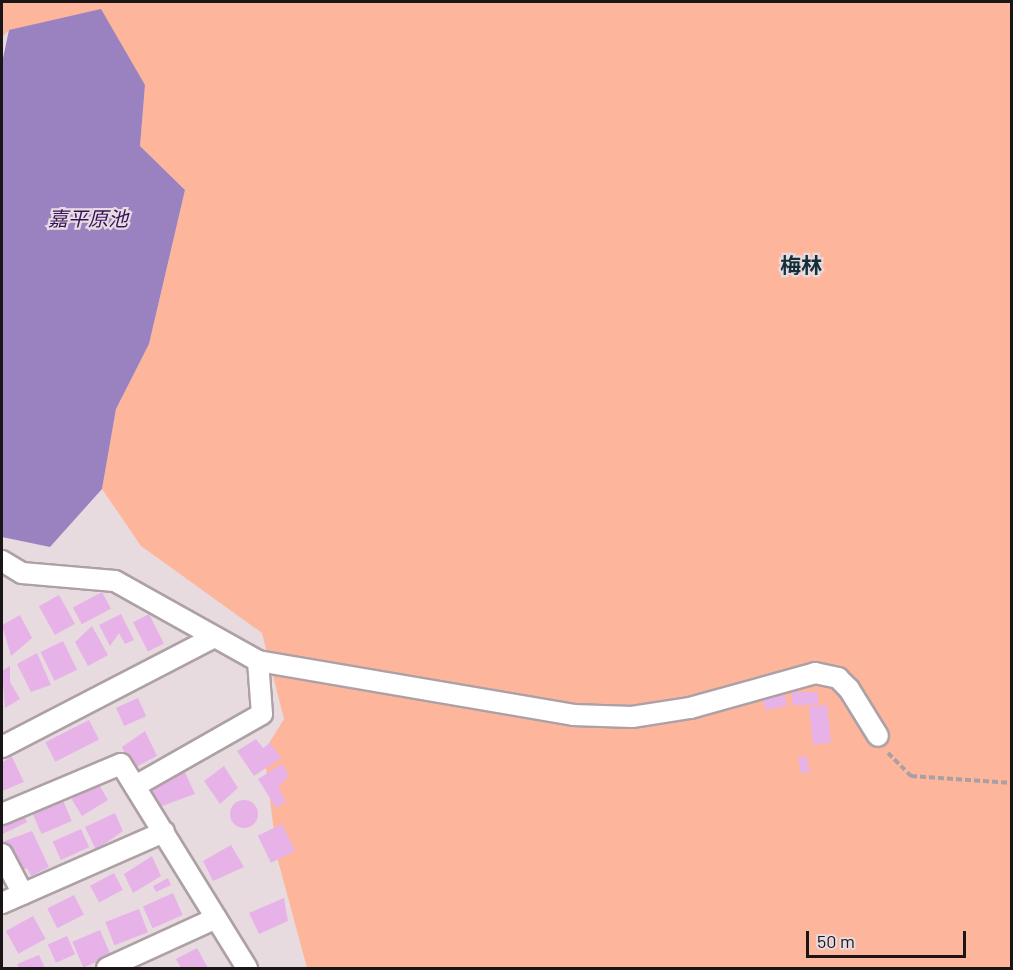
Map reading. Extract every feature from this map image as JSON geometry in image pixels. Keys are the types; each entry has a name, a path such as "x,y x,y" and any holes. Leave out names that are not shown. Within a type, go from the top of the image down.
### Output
{"street":[{"path":"2,561 22,573 115,581 258,661 573,715 632,717 690,708 816,673 838,678 849,689 878,736"},
{"path":"2,747 214,637"},
{"path":"135,786 262,714 258,661"},
{"path":"2,814 121,764 247,969"},
{"path":"2,903 164,832"},
{"path":"2,854 23,894"},
{"path":"107,969 216,918"}],"path":[{"path":"878,736 894,764 911,776 1011,783"}],"shaded area":[{"path":"2,2 1011,2 1011,968 307,968 277,857 264,751 284,719 262,633 141,546 102,489 116,409 149,344 185,190 140,146 145,85 9,30 2,37"}],"water":[{"name":"嘉平原池","path":"101,9 145,85 140,146 185,190 149,344 116,409 102,489 50,547 2,537 2,63 9,30"}],"building":[{"path":"102,592 111,609 82,624 73,607"},
{"path":"59,595 75,624 55,635 39,606"},
{"path":"121,614 134,640 125,644 119,633 110,646 99,625"},
{"path":"149,614 164,643 148,652 133,622"},
{"path":"20,615 32,638 11,656 2,625"},
{"path":"92,626 108,655 88,666 75,642"},
{"path":"63,641 77,670 55,681 41,652"},
{"path":"37,653 51,685 31,692 17,664"},
{"path":"10,666 10,682 20,699 5,708 2,671"},
{"path":"784,691 787,706 765,710 762,695"},
{"path":"792,692 818,692 818,705 792,705"},
{"path":"138,698 146,716 124,726 116,708"},
{"path":"827,705 831,743 813,745 809,707"},
{"path":"89,720 99,740 55,762 45,742"},
{"path":"145,731 157,756 132,769 122,747"},
{"path":"256,739 263,748 270,743 281,758 254,776 237,751"},
{"path":"806,756 810,772 801,773 798,758"},
{"path":"12,757 24,782 2,791 2,762"},
{"path":"282,764 289,775 278,788 286,801 276,808 258,779"},
{"path":"224,766 238,788 220,804 204,781"},
{"path":"184,770 195,794 151,810 141,789"},
{"path":"98,783 108,800 82,816 72,800 75,793"},
{"path":"62,798 72,821 41,834 32,811"},
{"path":"244,800 254,804 258,814 254,824 244,828 234,824 230,814 234,804"},
{"path":"115,813 123,831 96,850 85,827"},
{"path":"24,816 27,822 3,834 2,826"},
{"path":"282,824 295,851 271,863 258,836"},
{"path":"81,829 89,847 61,860 53,842"},
{"path":"32,831 49,867 31,876 27,868 14,875 2,842"},
{"path":"231,845 244,867 213,881 203,861"},
{"path":"152,856 161,876 133,893 124,874"},
{"path":"114,873 123,890 99,902 90,886"},
{"path":"168,878 171,885 156,892 153,886"},
{"path":"173,893 183,915 153,928 143,906"},
{"path":"74,895 84,915 57,928 47,909"},
{"path":"284,898 288,921 259,934 249,913"},
{"path":"139,909 148,932 114,945 105,922"},
{"path":"33,916 46,939 18,954 6,931"},
{"path":"100,930 111,956 83,967 72,942"},
{"path":"67,936 75,954 56,963 48,945"},
{"path":"197,948 208,968 181,968 176,959"},
{"path":"39,955 45,968 19,968 17,964"}],"district":[{"name":"梅林","path":"801,265"}]}
